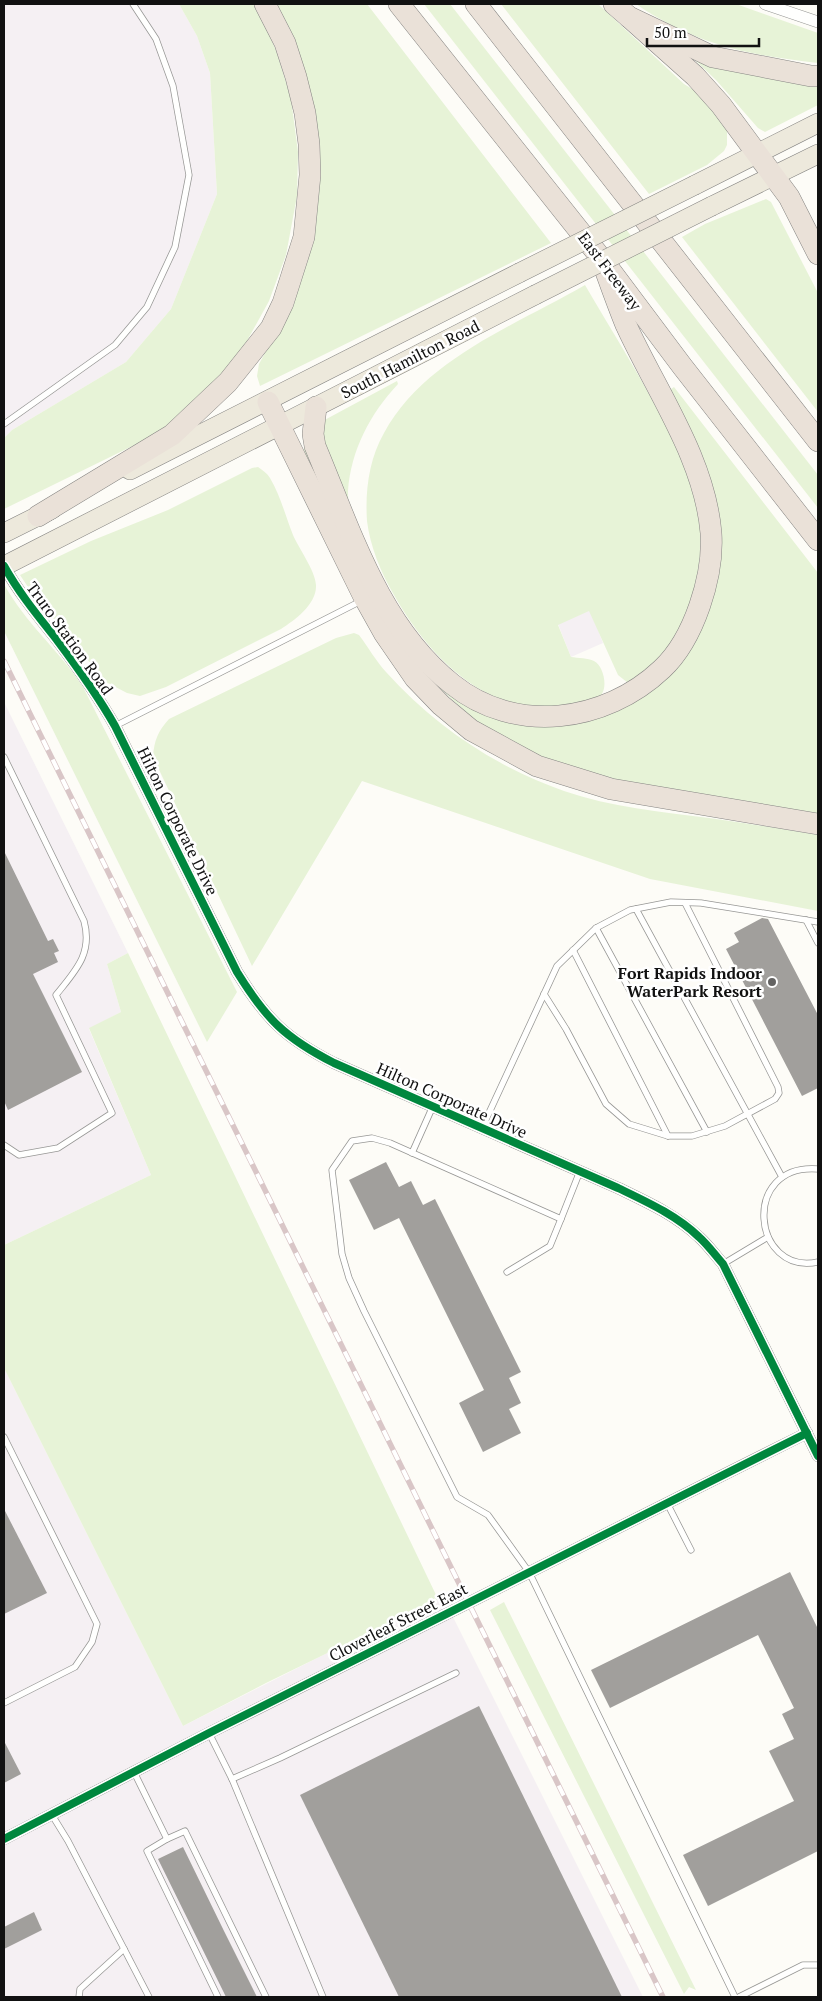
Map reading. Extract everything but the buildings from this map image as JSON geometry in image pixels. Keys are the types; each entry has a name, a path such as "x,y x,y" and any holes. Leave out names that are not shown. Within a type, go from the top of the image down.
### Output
{"highway":[{"path":"38,516 172,435 228,382 271,328 283,303 304,237 310,175 309,144 305,112 288,51 266,4"},
{"name":"East Freeway","path":"399,4 601,258 682,366 818,540"},
{"path":"476,4 818,441"},
{"path":"621,10 713,57 818,76"},
{"path":"621,10 695,76 721,105 789,196 818,254"},
{"path":"316,407 313,434 315,446 364,563 404,633 432,666 453,685 478,702 507,712 535,717 570,716 605,707 637,688 663,669 686,638 701,607 708,570 711,534 705,499 695,465 626,325 601,258"},
{"path":"268,402 384,633 415,678 441,705 471,730 537,766 611,789 818,824"}],"main road":[{"name":"South Hamilton Road","path":"4,533 268,402 818,123"},
{"name":"South Hamilton Road","path":"4,566 535,295 818,154"}],"street":[{"path":"765,4 818,22"},
{"name":"Truro Station Road","path":"4,566 40,621 98,696 115,726"},
{"name":"Hilton Corporate Drive","path":"115,726 237,972 256,1002 277,1026 306,1048 660,1208 700,1237 723,1264 818,1456"},
{"name":"Cloverleaf Street East","path":"4,1839 209,1733 666,1502 807,1433"}],"lane":[{"path":"4,424 115,345 147,307 175,247 189,176 173,86 156,39 133,4"},
{"path":"115,726 365,598"},
{"path":"4,757 87,932 83,959 56,995 112,1113 58,1148 19,1155 4,1145"},
{"path":"482,1128 557,966 596,928 630,910 671,902 701,903 818,922"},
{"path":"544,994 566,1029 606,1104 630,1124 668,1136 692,1136 726,1126 775,1099 779,1093 778,1087 685,903"},
{"path":"636,909 782,1178"},
{"path":"806,920 818,944"},
{"path":"596,928 707,1132"},
{"path":"573,950 668,1136"},
{"path":"412,1153 433,1106"},
{"path":"561,1219 412,1153 372,1138 352,1141 332,1170 342,1254 349,1278 457,1497 488,1515 529,1572 737,1997 803,1965 818,1965"},
{"path":"818,1169 807,1168 794,1171 782,1178 772,1187 766,1198 763,1211 768,1237 776,1248 787,1257 799,1262 818,1262"},
{"path":"507,1272 550,1246 580,1172"},
{"path":"723,1264 768,1237"},
{"path":"4,1703 75,1667 92,1642 97,1624 5,1442"},
{"path":"666,1502 691,1550"},
{"path":"232,1779 280,1758 456,1673"},
{"path":"209,1733 232,1779 323,1997"},
{"path":"134,1772 167,1839"},
{"path":"52,1815 68,1841 149,1997"},
{"path":"218,1997 147,1851 185,1831 266,1997"},
{"path":"79,1997 80,1989 124,1949"}],"shaded area":[{"path":"4,4 179,4 197,36 210,73 217,194 171,309 126,362 12,430 4,438"},
{"path":"590,610 603,643 571,657 558,624"},
{"path":"4,702 128,953 107,964 121,1012 89,1029 151,1175 4,1245"},
{"path":"4,1368 183,1726 442,1595 643,1997 4,1997"}],"green space":[{"path":"179,4 256,4 277,53 291,99 298,152 297,196 286,255 269,301 242,350 224,376 180,416 155,435 4,509 4,438 12,430 126,362 171,309 217,194 210,73 197,36"},
{"path":"277,4 367,4 551,243 260,386 257,376 259,364 282,322 308,261 290,31"},
{"path":"424,4 450,4 818,475 818,508"},
{"path":"501,4 598,4 684,84 702,95 722,120 727,131 727,145 724,151 707,165 649,194"},
{"path":"636,4 736,4 818,33 818,63 745,52 701,39 658,18"},
{"path":"699,58 818,83 818,105 765,132 758,128 716,80 696,61"},
{"path":"766,199 771,202 818,293 818,412 682,237 705,224"},
{"path":"585,285 648,393 689,474 694,489 701,532 697,578 692,600 684,621 673,640 656,661 628,683 618,675 589,611 558,625 571,657 592,660 600,668 604,678 602,694 594,700 574,704 544,707 516,704 491,695 467,681 445,663 409,619 385,578 371,540 367,521 369,476 375,453 384,433 401,407 423,384 447,364 474,346"},
{"path":"397,381 398,384 371,420 353,461 348,491 350,527 308,463 304,450 305,436 319,423"},
{"path":"674,387 818,573 818,815 635,787 556,764 499,736 471,717 430,679 432,677 488,713 635,699 717,570 668,391"},
{"path":"258,467 270,478 274,485 293,535 313,573 316,585 313,599 309,605 293,621 281,629 166,687 140,696 127,693 106,682 30,590 20,575 91,541 168,510 252,468"},
{"path":"4,584 12,598 83,687 237,992 207,1042 4,631"},
{"path":"354,633 359,635 382,668 405,692 446,727 490,757 538,781 582,797 618,805 818,835 818,911 650,879 362,781 252,966 153,757 154,746 159,732 169,719 336,638"},
{"path":"128,953 438,1599 183,1726 4,1368 4,1245 151,1175 89,1028 121,1012 107,964"},
{"path":"504,1602 696,1990 689,1987 684,1994 490,1610"}],"railway":[{"path":"4,661 663,1997"}],"cycle path":[{"path":"4,566 22,595 73,661 115,726 237,972 258,1003 278,1026 302,1045 334,1063 640,1198 690,1229 723,1264 818,1456"},
{"path":"4,1839 209,1733 807,1433"}],"place":[{"name":"Fort Rapids Indoor WaterPark Resort","path":"772,982"}]}
